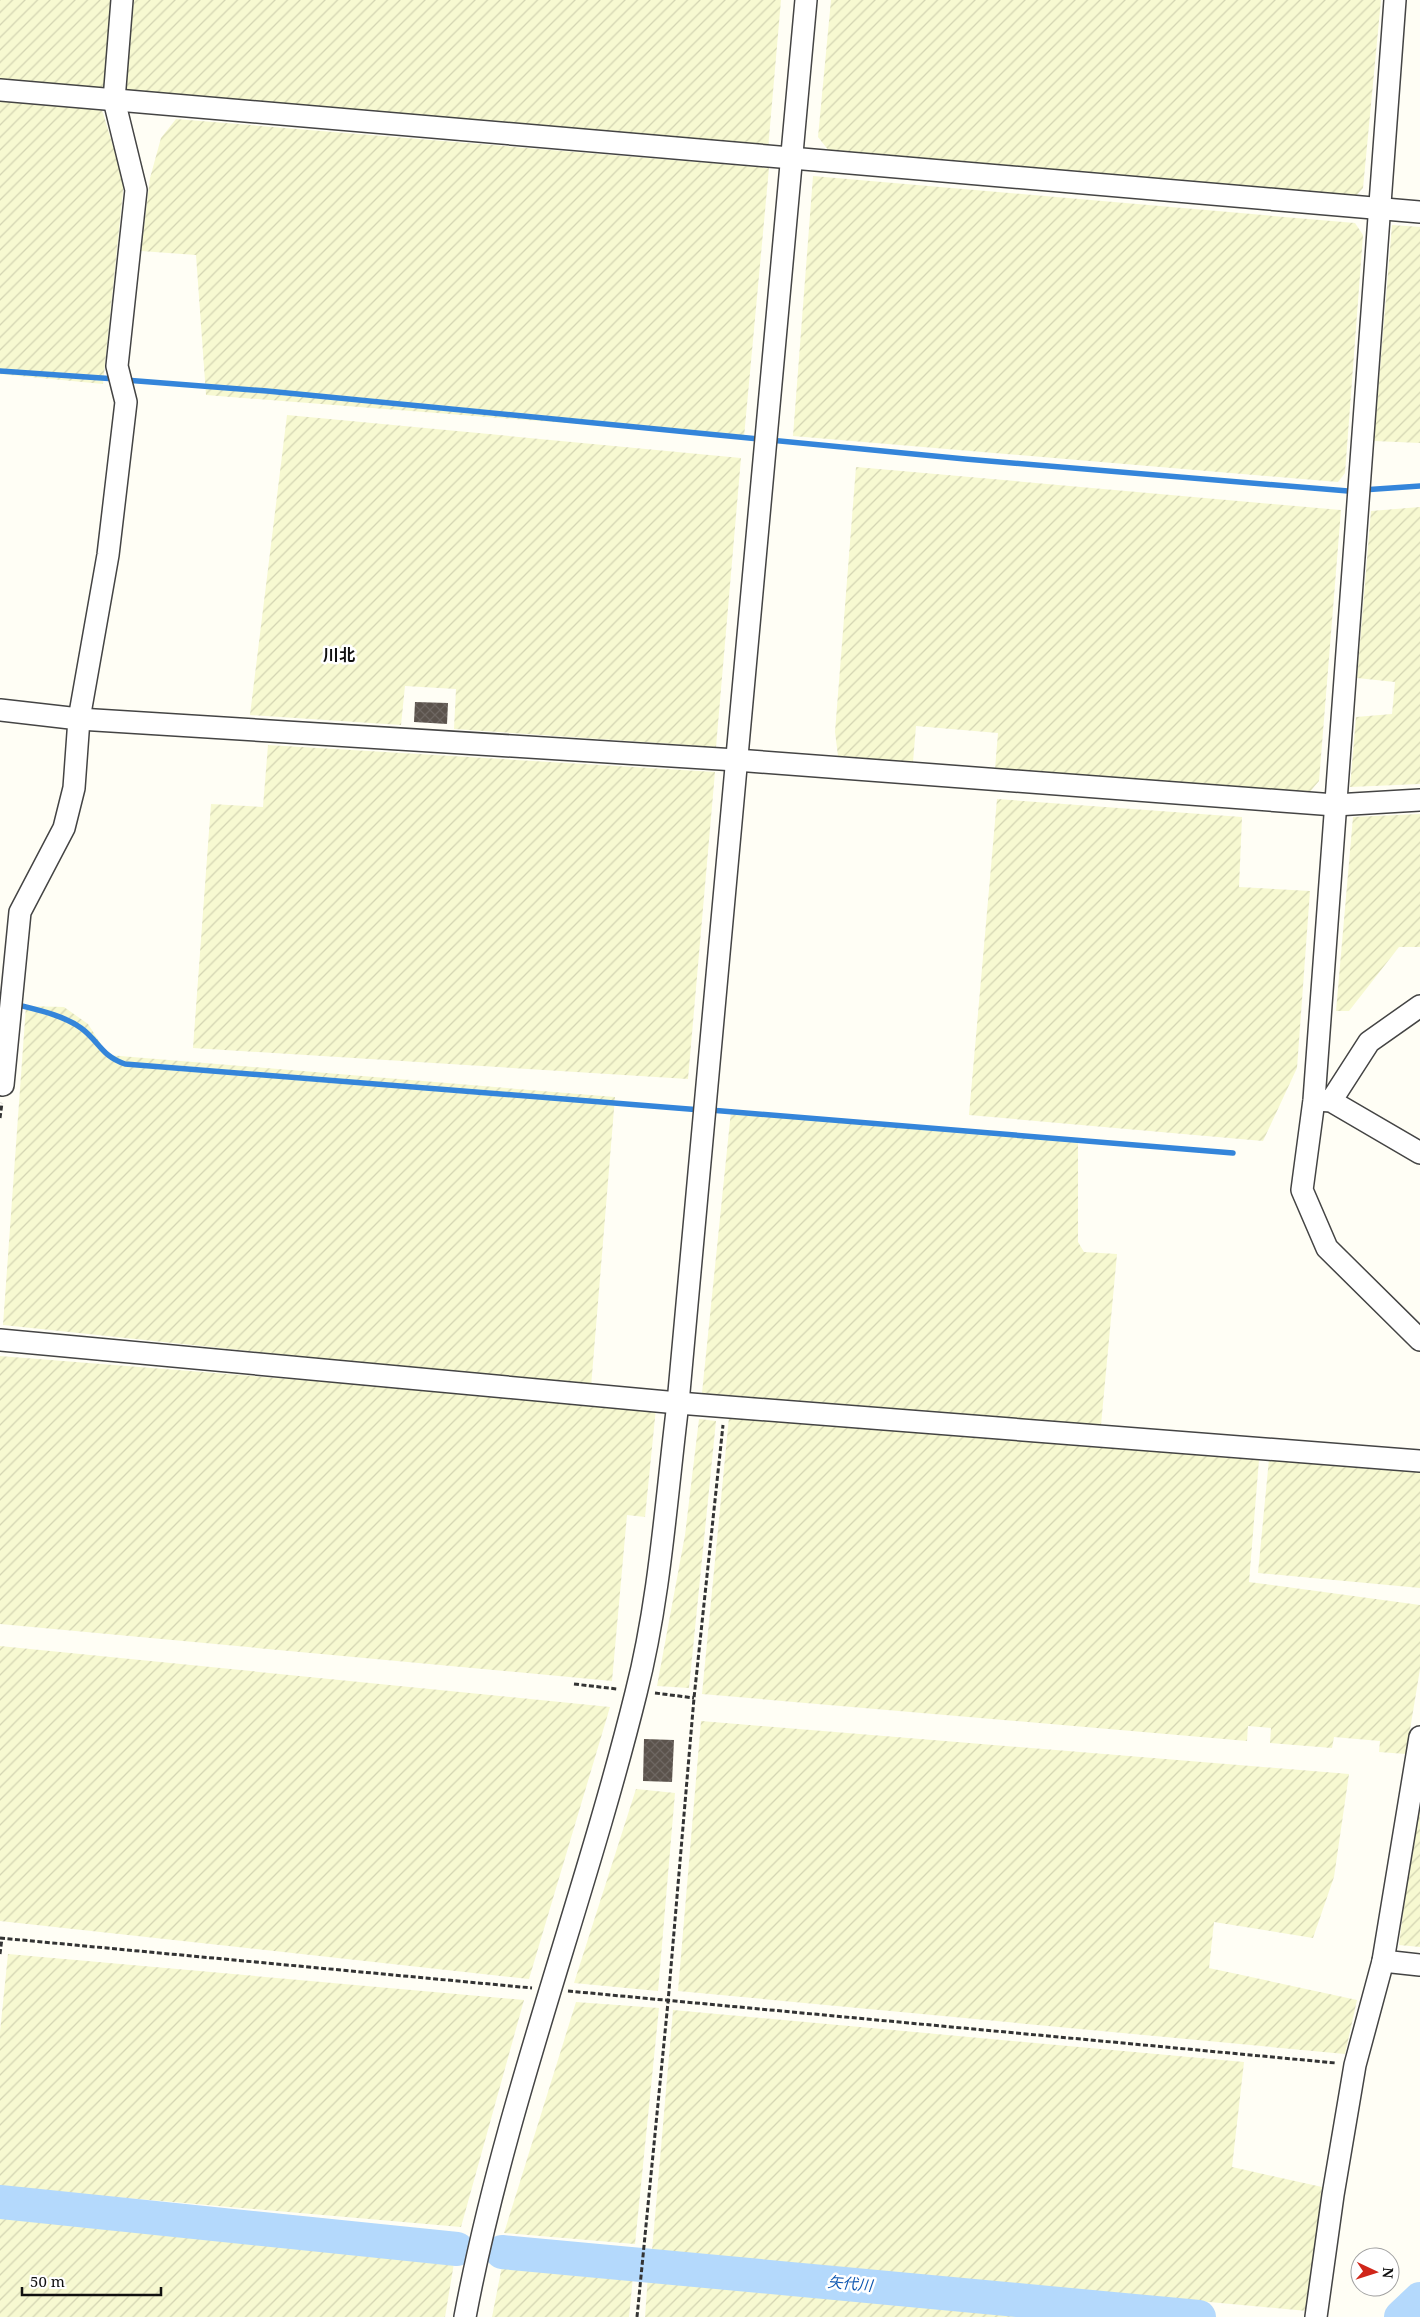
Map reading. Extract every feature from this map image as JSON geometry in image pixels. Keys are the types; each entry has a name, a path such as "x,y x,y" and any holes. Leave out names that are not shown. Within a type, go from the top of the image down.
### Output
{"street":[{"path":"3,1085 20,912 64,828 74,788 79,719 108,555 126,402 117,366 136,190 114,100 122,0"},
{"path":"465,2317 497,2170 549,1989 605,1810 637,1691 658,1581 678,1404 806,0"},
{"path":"1395,0 1381,208 1334,805 1322,1100 1302,1190 1327,1248 1420,1340"},
{"path":"0,90 1420,212"},
{"path":"0,710 79,719 736,760 1334,805 1420,800"},
{"path":"1322,1100 1369,1042 1420,1006"},
{"path":"1322,1100 1420,1153"},
{"path":"0,1340 678,1404 1420,1461"},
{"path":"1316,2317 1333,2195 1355,2065 1383,1962 1417,1769 1420,1737"},
{"path":"1383,1962 1420,1965"}],"path":[{"path":"637,2317 668,2002 694,1698 725,1407"},
{"path":"0,1954 1,1938 1355,2065"}],"green space":[{"path":"0,0 114,0 108,89 0,79"},
{"path":"134,0 781,0 768,149 125,90"},
{"path":"831,0 1381,0 1363,188 1356,196 829,151 818,137"},
{"path":"0,101 102,110 124,182 103,384 0,374"},
{"path":"176,119 769,168 744,437 206,395 196,255 141,251 150,178 161,138"},
{"path":"813,176 1355,223 1363,235 1345,473 1338,482 793,436"},
{"path":"1392,225 1420,227 1420,443 1374,441"},
{"path":"287,415 741,458 716,747 454,729 456,689 405,686 401,725 250,715"},
{"path":"856,467 1341,510 1319,781 1308,794 995,769 998,733 916,726 913,762 838,756 835,732"},
{"path":"1420,507 1420,784 1350,787 1356,717 1392,714 1395,682 1357,678 1371,511"},
{"path":"268,745 715,772 688,1079 193,1048 211,804 263,807"},
{"path":"997,799 1242,817 1239,887 1310,891 1297,1068 1263,1141 969,1115"},
{"path":"1420,814 1420,947 1399,947 1349,1011 1336,1011 1353,817"},
{"path":"26,1006 64,1007 88,1024 108,1055 615,1097 591,1387 3,1325"},
{"path":"731,1111 1078,1142 1078,1242 1084,1252 1117,1254 1101,1425 702,1393"},
{"path":"0,1356 656,1408 645,1517 627,1515 612,1681 0,1624"},
{"path":"729,1417 1259,1460 1249,1582 1420,1605 1420,1669 1406,1754 1379,1752 1380,1741 1334,1737 1332,1748 1270,1743 1271,1728 1248,1726 1247,1741 702,1694"},
{"path":"699,1419 716,1421 689,1688 657,1686 685,1535"},
{"path":"1269,1459 1420,1468 1420,1588 1258,1573"},
{"path":"0,1646 610,1707 529,1979 0,1921"},
{"path":"701,1721 1349,1774 1334,1877 1313,1938 1214,1922 1209,1968 1357,2000 1345,2054 678,1991"},
{"path":"1420,1781 1420,1947 1399,1945"},
{"path":"636,1789 675,1793 658,1991 574,1983"},
{"path":"8,1954 524,2000 461,2227 0,2187 0,2032"},
{"path":"576,2002 659,2008 635,2244 504,2233"},
{"path":"673,2010 1244,2062 1232,2167 1322,2187 1307,2311 652,2251"},
{"path":"0,2218 454,2263 445,2317 0,2317"},
{"path":"502,2266 633,2277 629,2317 492,2317"},
{"path":"648,2275 1033,2317 645,2317"}],"building":[{"path":"415,702 448,703 447,724 414,722"},
{"path":"644,1739 674,1740 672,1782 643,1781"}],"waterway":[{"path":"0,371 116,379"},
{"path":"125,380 267,391 965,459 1348,491 1420,486"},
{"path":"0,1000 63,1018 81,1028 105,1053 125,1064 701,1110"},
{"path":"710,1110 1233,1153"},
{"path":"0,2202 457,2249"},
{"name":"矢代川","path":"502,2252 1199,2317"},
{"name":"矢代川","path":"1401,2317 1420,2299"}],"district":[{"name":"川北","path":"339,655"}]}
